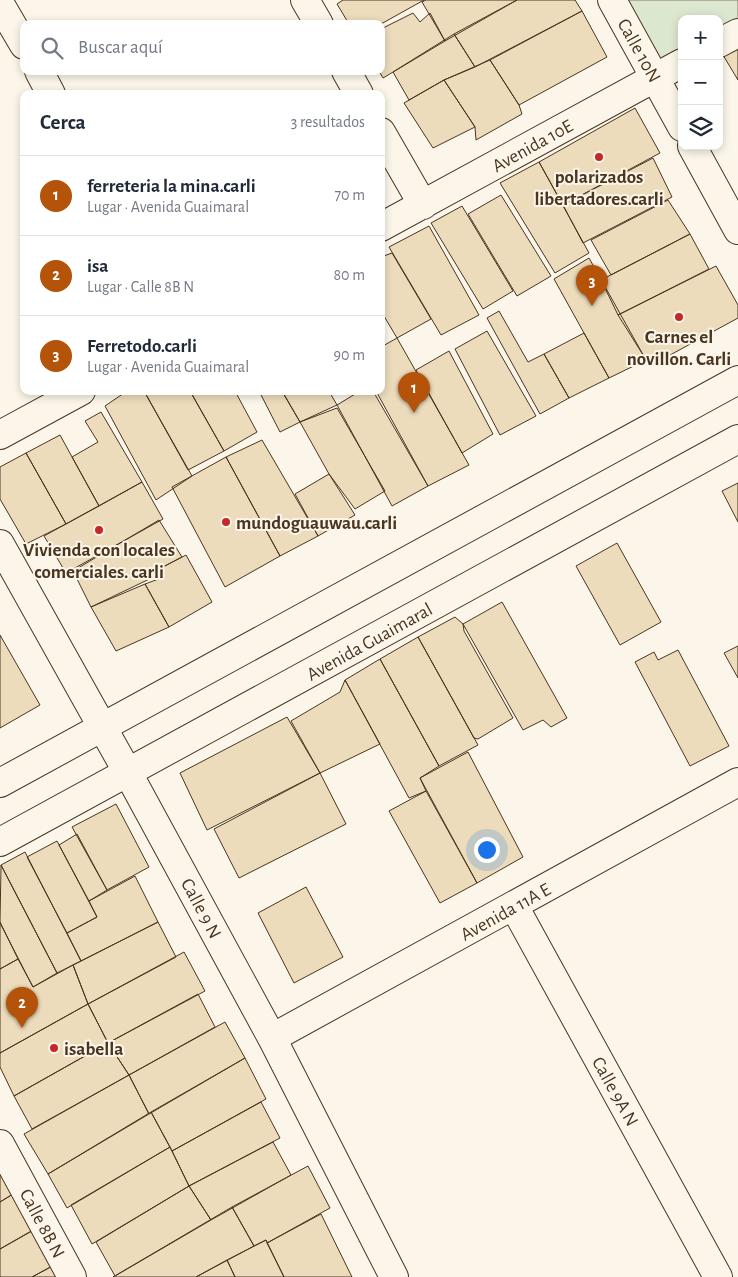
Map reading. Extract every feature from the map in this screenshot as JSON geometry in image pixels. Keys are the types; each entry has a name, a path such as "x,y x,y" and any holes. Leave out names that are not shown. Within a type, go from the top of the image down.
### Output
{"street":[{"path":"305,0 317,20"},
{"name":"Calle 10N","path":"612,0 678,119"},
{"path":"0,4 20,38"},
{"path":"723,41 738,33"},
{"name":"Avenida 10E","path":"385,225 678,65"},
{"path":"40,75 49,90"},
{"path":"348,75 357,90"},
{"path":"385,139 423,205"},
{"path":"694,150 738,230"},
{"path":"0,783 738,380"},
{"path":"0,436 74,395"},
{"name":"Avenida Guaimaral","path":"0,842 738,439"},
{"name":"Calle 9 N","path":"0,544 128,773 272,1038 394,1277"},
{"name":"Avenida 11A E","path":"272,1038 738,783"},
{"name":"Calle 9A N","path":"514,906 718,1277"},
{"name":"Calle 8B N","path":"0,1144 72,1277"}],"green space":[{"path":"623,0 738,0 738,35 723,43 723,15 678,15 678,69 666,76"}],"building":[{"path":"343,0 424,0 385,22 385,20 347,20 337,4"},
{"path":"426,0 517,0 445,41 422,2"},
{"path":"517,0 575,0 582,11 475,67 454,34"},
{"path":"582,11 607,57 519,105 490,60"},
{"path":"413,13 420,22 430,13 445,41 383,78 381,75 385,75 385,27"},
{"path":"454,34 475,67 444,80 409,100 393,72"},
{"path":"738,45 738,80 723,55"},
{"path":"490,60 519,105 522,114 476,140 475,127 444,80"},
{"path":"444,80 475,127 433,148 404,103"},
{"name":"polarizados libertadores.carli","path":"635,108 660,153 563,205 539,162"},
{"path":"653,158 672,197 583,243 563,205"},
{"path":"539,162 589,253 555,273 500,183"},
{"path":"501,195 551,276 517,296 468,214"},
{"path":"668,200 690,234 611,275 591,240"},
{"path":"462,206 513,291 483,309 431,223"},
{"path":"429,226 479,315 441,335 389,247"},
{"path":"690,234 709,269 618,315 601,280"},
{"path":"392,253 431,319 397,338 385,318 385,256"},
{"path":"589,258 646,360 609,378 554,279"},
{"name":"Carnes el novillon. Carli","path":"716,266 738,305 738,318 650,366 618,315"},
{"path":"499,311 528,362 544,354 569,398 540,414 487,318"},
{"path":"487,331 536,416 500,435 455,349"},
{"path":"584,333 609,378 569,398 544,354"},
{"path":"397,338 469,465 428,486 378,395 385,395 385,345"},
{"path":"449,351 493,434 462,453 416,370"},
{"path":"121,395 146,395 192,476 156,500 105,406"},
{"path":"146,395 192,395 224,451 188,470"},
{"path":"192,395 237,395 257,432 224,451"},
{"path":"261,395 284,395 300,422 280,432"},
{"path":"284,395 331,395 337,405 300,422"},
{"path":"353,395 375,395 428,486 392,506 337,405"},
{"path":"337,408 385,491 355,509 329,474 300,422"},
{"path":"101,412 142,482 99,506 72,457 98,442 85,421"},
{"path":"60,435 99,506 66,524 26,453"},
{"path":"262,440 318,536 280,556 226,457"},
{"path":"26,453 66,524 26,544 0,499 0,467"},
{"name":"mundoguauwau.carli","path":"226,457 280,556 225,587 172,487"},
{"path":"329,474 355,515 318,536 295,494"},
{"name":"Vivienda con locales comerciales. carli","path":"142,482 163,519 66,573 44,536"},
{"path":"738,483 738,522 722,491"},
{"path":"159,520 182,557 159,569 162,573 91,607 73,571"},
{"path":"617,543 661,622 620,645 576,566"},
{"path":"186,555 212,602 169,627 145,584 164,577 159,569"},
{"path":"145,584 169,627 116,651 91,607"},
{"path":"502,602 567,718 551,727 543,720 523,730 463,624"},
{"path":"455,617 463,624 464,631 513,718 478,739 474,738 418,637"},
{"path":"0,635 40,705 0,728"},
{"path":"418,637 478,745 439,766 380,659"},
{"path":"738,646 738,678 724,653"},
{"path":"678,650 729,746 690,766 635,662 654,652 658,660"},
{"path":"380,659 439,766 420,778 426,791 409,798 345,680"},
{"path":"345,680 380,744 320,773 291,721 340,692"},
{"path":"287,717 320,773 207,830 180,773"},
{"path":"468,752 523,857 477,883 420,778"},
{"path":"320,773 346,824 239,878 214,829"},
{"path":"426,791 477,883 440,903 389,811"},
{"path":"116,804 149,867 107,890 72,827"},
{"path":"77,834 107,890 89,901 59,845"},
{"path":"57,841 97,917 67,933 27,857"},
{"path":"25,852 81,961 57,973 1,865"},
{"path":"1,865 57,973 33,987 0,923"},
{"path":"135,876 158,922 81,961 67,933 97,917 89,901"},
{"path":"306,887 343,957 294,983 258,913"},
{"path":"0,922 18,959 0,969"},
{"path":"158,922 176,957 88,1004 73,965"},
{"path":"184,952 205,991 108,1043 88,1004"},
{"path":"18,959 33,987 73,965 88,1004 0,1053 0,969"},
{"path":"198,994 215,1027 129,1075 108,1043"},
{"name":"isabella","path":"88,1004 108,1043 14,1096 0,1067 0,1053"},
{"path":"225,1022 245,1058 149,1114 129,1075"},
{"name":"isabella","path":"108,1043 129,1075 32,1129 14,1096"},
{"path":"245,1058 266,1099 172,1151 151,1112"},
{"path":"129,1075 149,1114 48,1174 24,1134"},
{"path":"261,1102 280,1138 189,1186 172,1151"},
{"path":"151,1112 170,1147 67,1208 48,1174"},
{"path":"273,1142 291,1175 211,1220 189,1186"},
{"path":"170,1147 189,1186 92,1244 71,1205"},
{"path":"308,1166 330,1208 267,1243 266,1240 254,1246 232,1207"},
{"path":"0,1171 13,1194 0,1202"},
{"path":"189,1186 211,1220 115,1276 96,1242"},
{"path":"13,1194 33,1230 0,1249 0,1202"},
{"path":"232,1207 254,1246 196,1277 113,1277"},
{"path":"321,1214 352,1277 284,1277 267,1243"},
{"path":"39,1227 58,1263 32,1277 0,1277 0,1249"},
{"path":"266,1240 284,1277 235,1277 227,1260"},
{"path":"227,1260 235,1277 196,1277"},
{"path":"58,1263 67,1277 32,1277"}],"place":[{"name":"polarizados libertadores.carli","path":"599,157"},
{"name":"Ferretodo.carli","path":"592,306"},
{"name":"Carnes el novillon. Carli","path":"679,317"},
{"name":"ferreteria la mina.carli","path":"414,413"},
{"name":"mundoguauwau.carli","path":"226,522"},
{"name":"Vivienda con locales comerciales. carli","path":"99,530"},
{"name":"isa","path":"22,1028"},
{"name":"isabella","path":"54,1048"}]}
